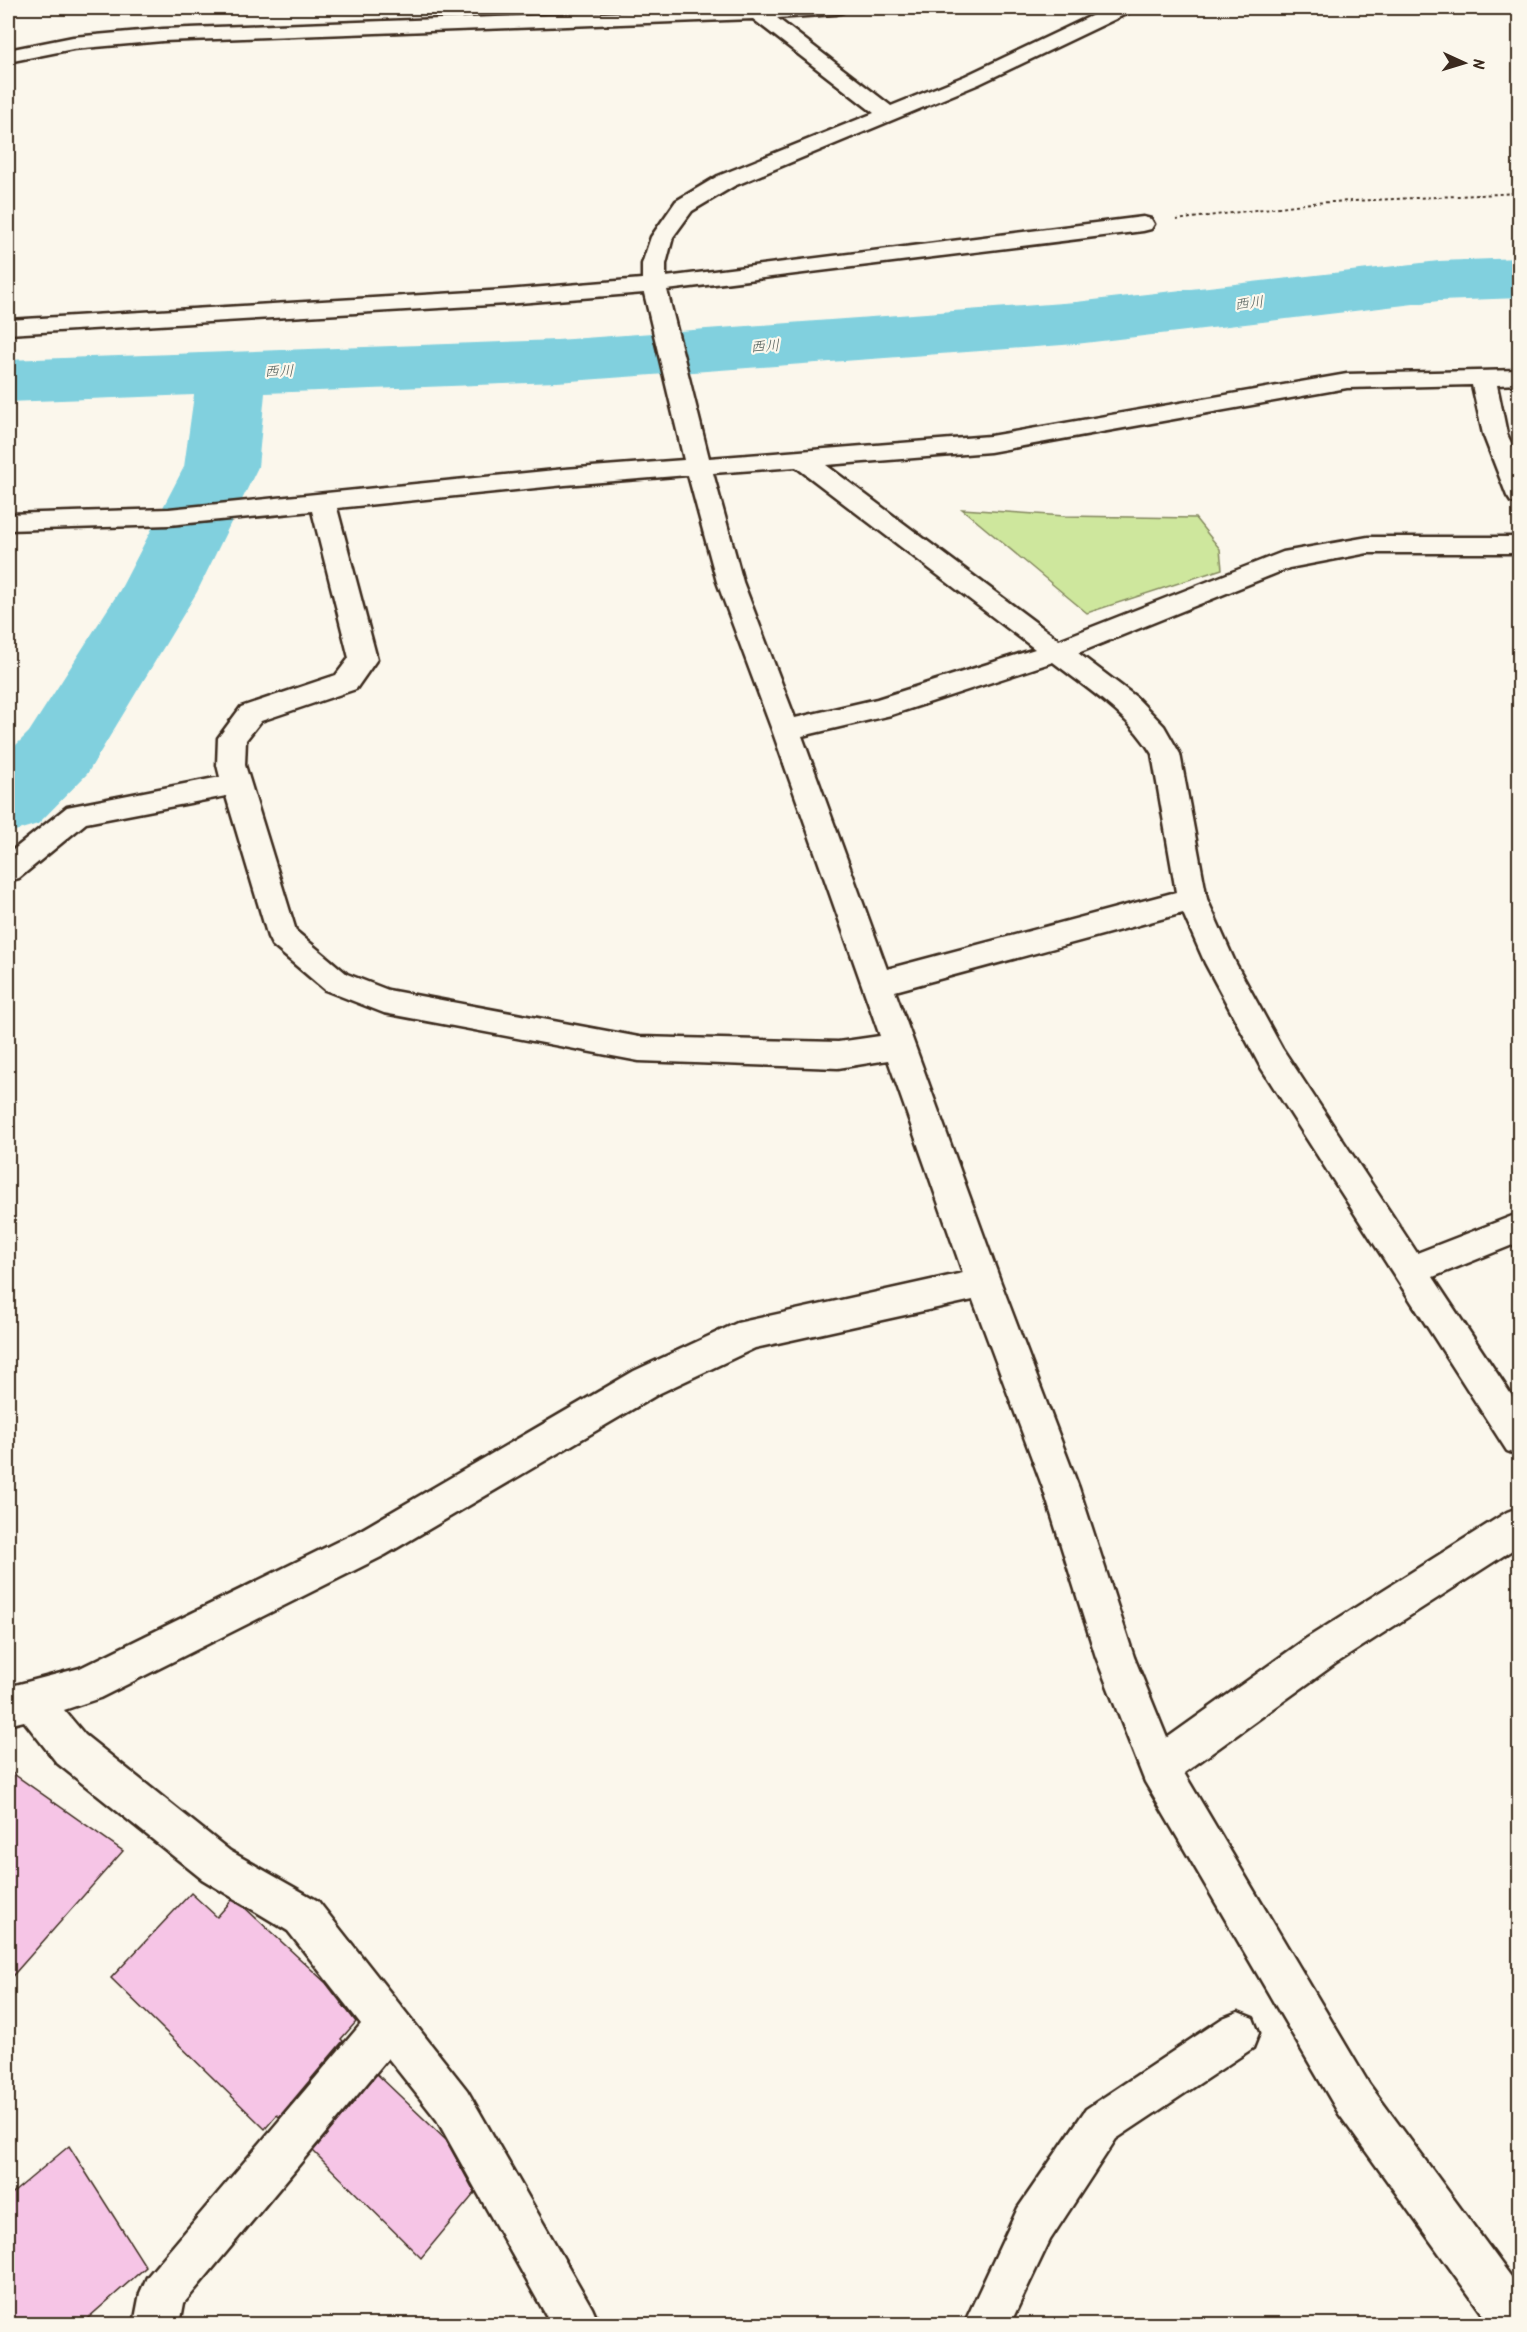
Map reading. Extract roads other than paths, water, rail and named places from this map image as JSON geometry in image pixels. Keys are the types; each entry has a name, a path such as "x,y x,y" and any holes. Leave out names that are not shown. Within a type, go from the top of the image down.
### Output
{"street":[{"path":"8,56 73,43 163,35 836,8"},
{"path":"1123,8 972,80 726,181 684,206 662,237 654,264 654,285 696,459 730,582 786,730 984,1282 1061,1488 1115,1657 1159,1768 1354,2099 1517,2325"},
{"path":"753,10 889,114"},
{"path":"8,327 506,297 654,285 1143,224"},
{"path":"8,522 169,517 323,503 565,477 696,459 801,458 990,444 1347,381 1520,377"},
{"path":"1483,378 1495,434 1520,496"},
{"path":"801,458 1126,704 1154,733 1166,754 1192,899 1220,963 1271,1057 1520,1440"},
{"path":"323,503 363,659 346,682 251,714 232,738 231,765 284,937 336,982 384,1000 639,1049 838,1055 899,1046"},
{"path":"786,730 881,708 1055,652 1283,561 1368,545 1520,545"},
{"path":"8,870 77,814 236,784"},
{"path":"876,984 1192,899"},
{"path":"1409,1271 1520,1227"},
{"path":"20,1703 86,1685 372,1543 647,1382 749,1334 984,1282"},
{"path":"1159,1768 1321,1651 1520,1524"},
{"path":"20,1703 80,1757 216,1864 303,1916 452,2105 576,2325"},
{"path":"157,2325 163,2292 388,2025"},
{"path":"987,2325 1034,2224 1101,2124 1238,2033"}],"waterway":[{"name":"西川","path":"8,381 557,361 1076,323 1439,281 1520,278"},
{"path":"8,803 58,753 158,592 221,467 232,374"}]}
